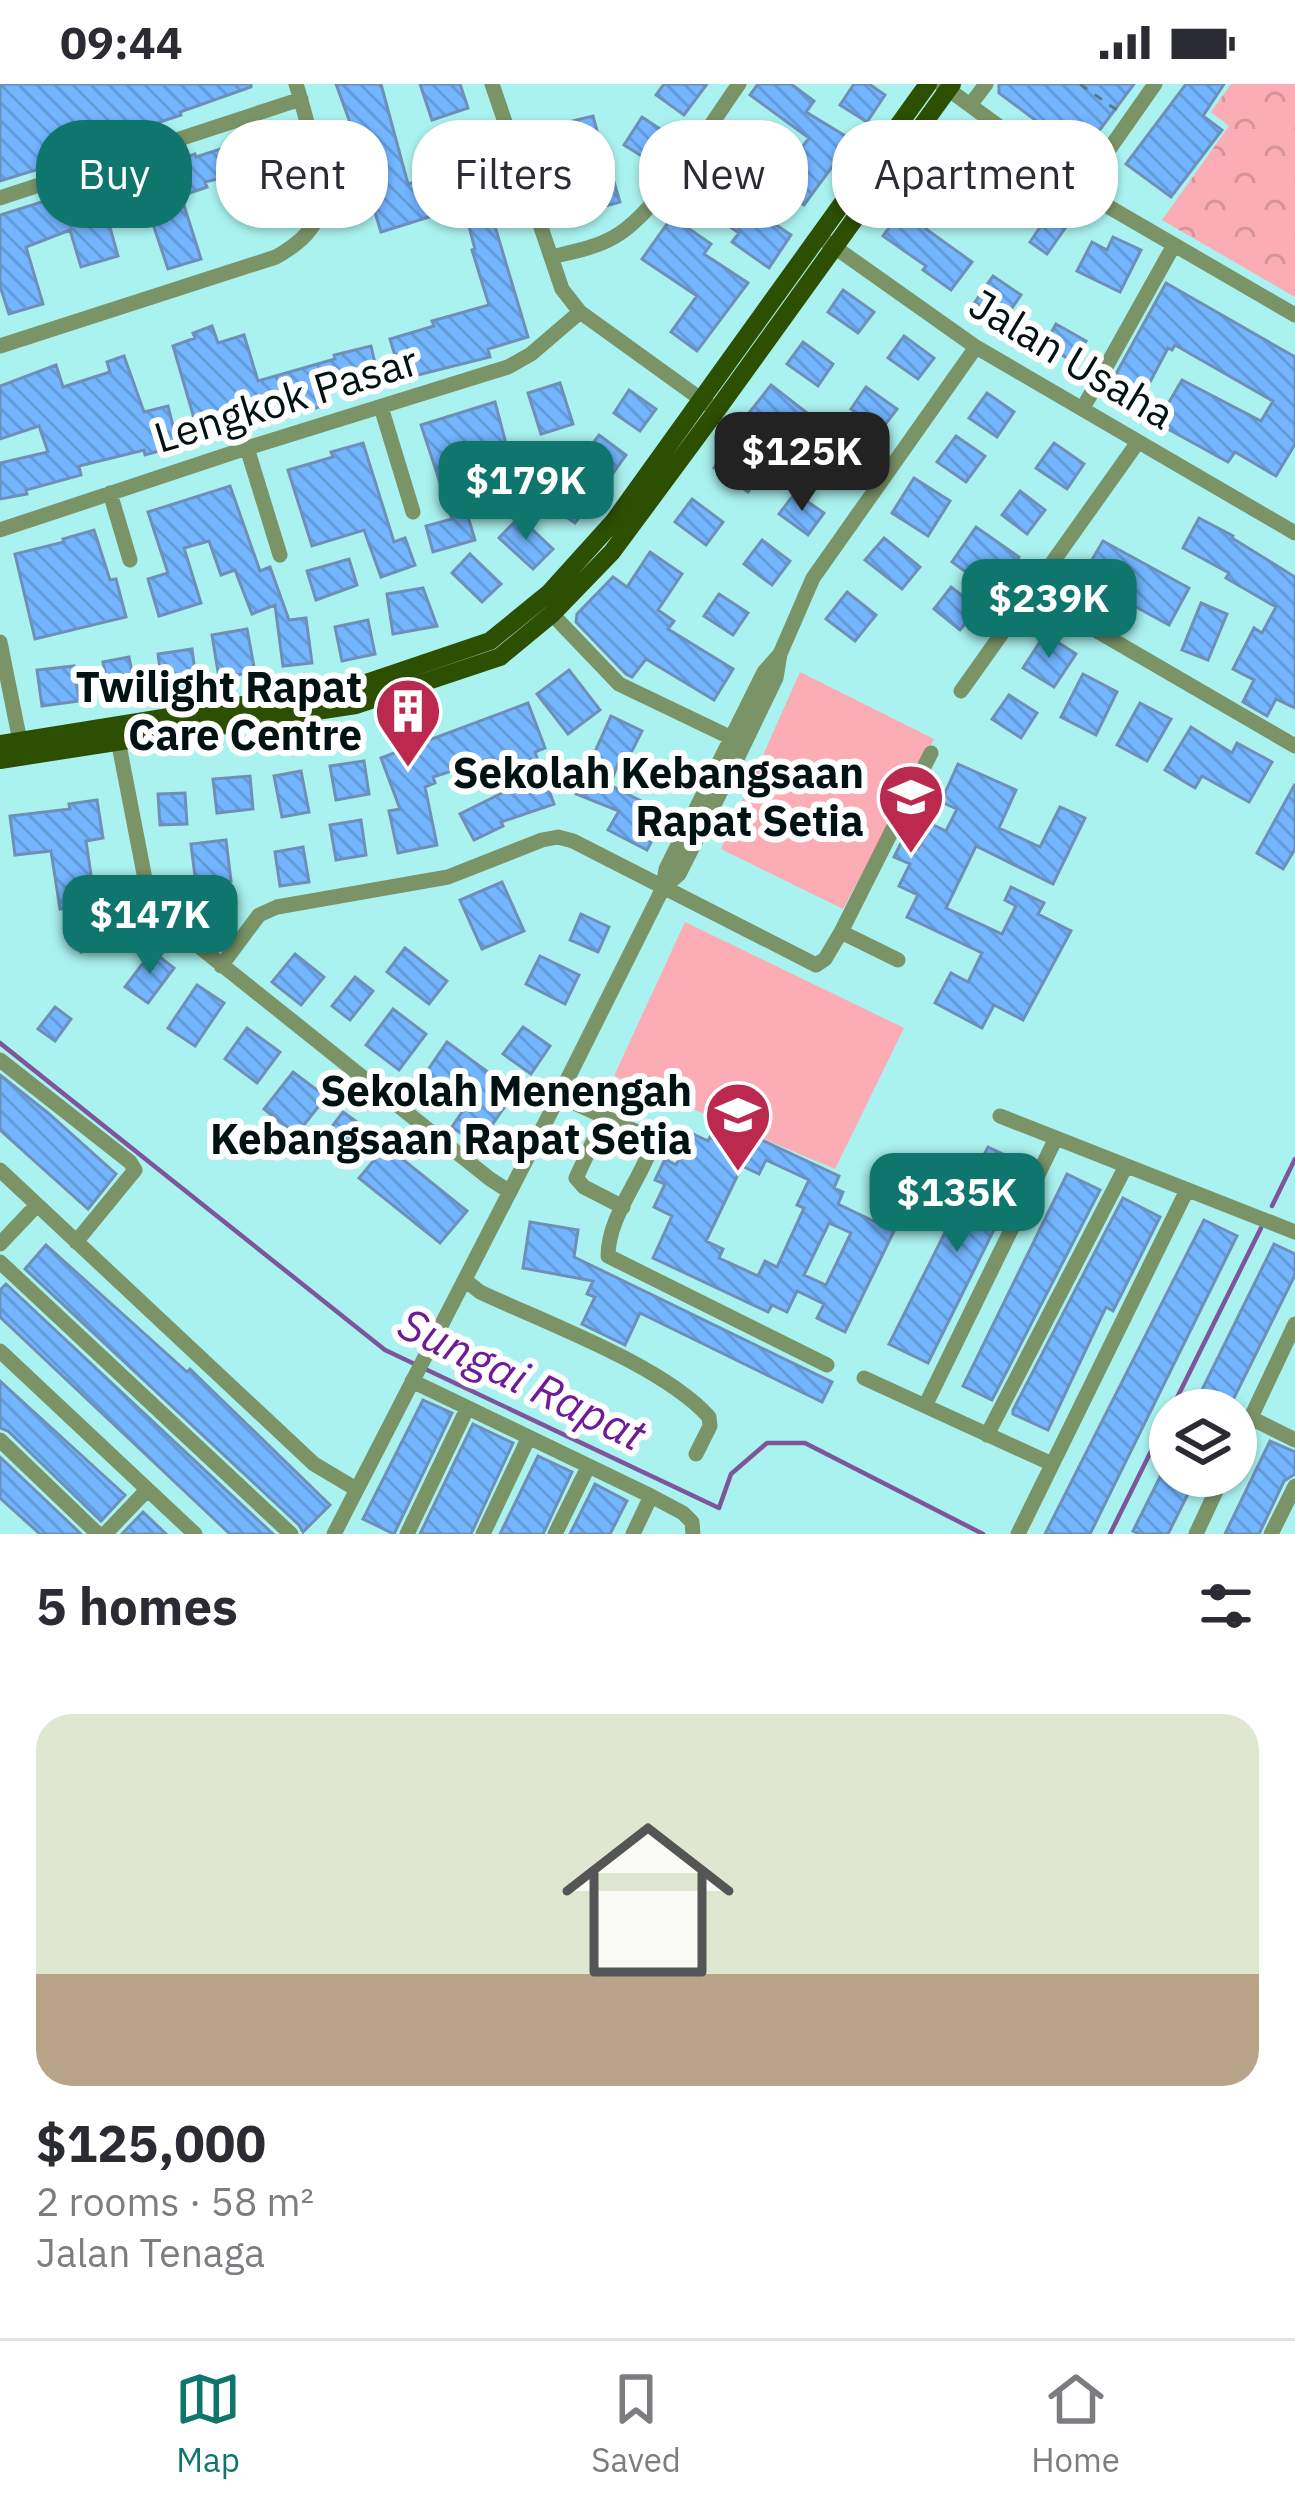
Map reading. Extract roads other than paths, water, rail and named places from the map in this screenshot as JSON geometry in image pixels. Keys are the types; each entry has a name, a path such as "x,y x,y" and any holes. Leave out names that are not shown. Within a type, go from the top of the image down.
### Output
{"main road":[{"path":"0,760 14,748 356,705 500,658 552,614 612,552 718,410 928,84"},
{"path":"116,734 354,687 490,641 549,593 614,521 700,399 947,86"}],"street":[{"path":"492,84 562,290 580,312 718,410"},
{"path":"551,257 592,247 634,224 739,84"},
{"path":"971,104 986,84"},
{"path":"1118,137 1155,84"},
{"path":"947,86 992,120"},
{"path":"0,198 299,92 324,184 322,206 309,230 277,257 0,346"},
{"path":"1118,212 1295,315"},
{"name":"Jalan Usaha","path":"826,241 976,346 1295,532"},
{"path":"1083,408 1174,245"},
{"name":"Lengkok Pasar","path":"0,530 508,367 580,312"},
{"path":"336,1533 662,888 679,874 737,741 755,705 776,678 780,654 813,578 976,346"},
{"path":"381,407 413,512"},
{"path":"961,691 1138,442"},
{"path":"248,448 280,555"},
{"path":"110,493 130,560"},
{"path":"1030,592 1295,746"},
{"path":"552,614 619,684 737,741"},
{"path":"0,642 14,748"},
{"path":"116,734 152,904 162,917 510,1192"},
{"path":"221,966 260,915 277,907 448,877 558,837 816,965 841,932 931,753"},
{"path":"841,932 898,960"},
{"path":"0,1060 135,1170 76,1242"},
{"path":"560,1096 646,1136 652,1146 608,1239 608,1256 827,1365"},
{"path":"605,1116 576,1178 623,1207"},
{"path":"1000,1116 1295,1232"},
{"path":"925,1406 1055,1138"},
{"path":"987,1435 1126,1166"},
{"path":"0,1170 314,1464 356,1489"},
{"path":"1018,1534 1187,1190"},
{"path":"0,1244 37,1205"},
{"path":"0,1262 290,1534"},
{"path":"465,1280 480,1292 626,1360 683,1393 709,1418 710,1426 696,1454"},
{"path":"1257,1403 1295,1324"},
{"path":"2,1356 195,1534"},
{"path":"417,1373 467,1409 683,1513 692,1522 693,1534"},
{"path":"864,1378 1052,1464"},
{"path":"407,1534 467,1409"},
{"path":"1257,1421 1295,1440"},
{"path":"483,1534 528,1439"},
{"path":"0,1440 102,1534 148,1490"},
{"path":"555,1534 588,1467"},
{"path":"1271,1534 1295,1486"},
{"path":"632,1534 651,1496"},
{"path":"1196,1534 1213,1497"}],"waterway":[{"name":"Sungai Rapat","path":"0,1043 385,1350 719,1508 731,1474 767,1443 805,1443 983,1534"},
{"path":"1272,1206 1295,1159"},
{"path":"1181,1389 1261,1228"},
{"path":"1110,1534 1149,1455"}],"place":[{"name":"Twilight Rapat Care Centre","path":"408,770"},
{"name":"Sekolah Kebangsaan Rapat Setia","path":"911,856"},
{"name":"Sekolah Menengah Kebangsaan Rapat Setia","path":"738,1174"}]}
